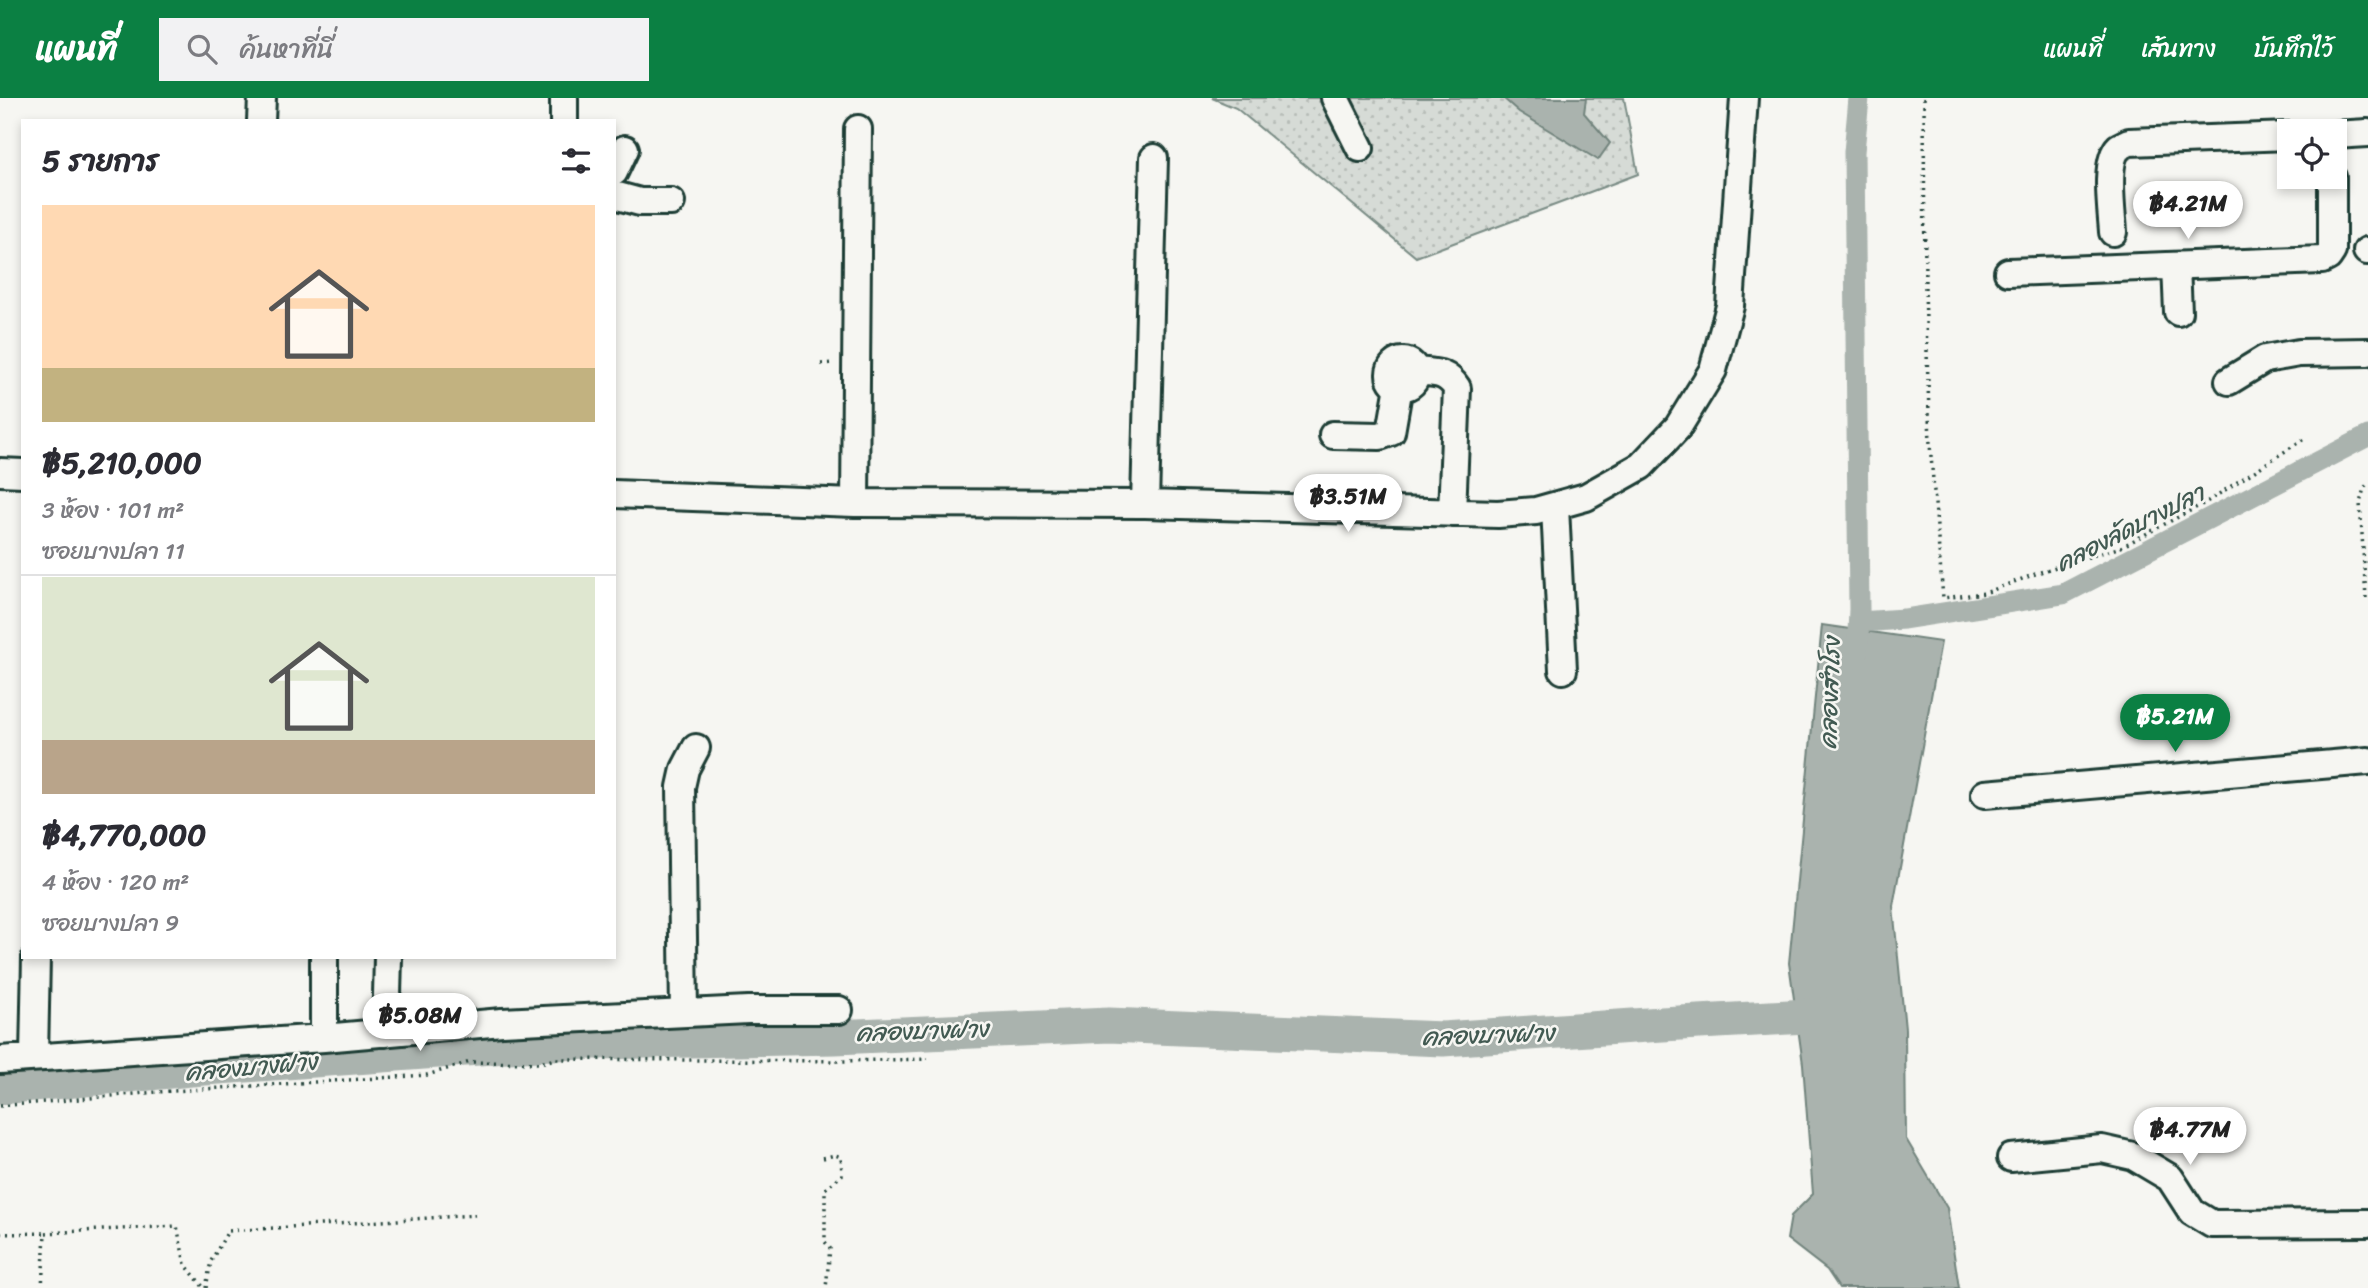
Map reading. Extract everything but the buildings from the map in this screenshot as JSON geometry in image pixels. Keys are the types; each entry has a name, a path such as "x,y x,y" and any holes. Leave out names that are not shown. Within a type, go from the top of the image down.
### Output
{"street":[{"path":"261,119 262,98"},
{"path":"564,98 564,119"},
{"path":"1335,98 1360,148"},
{"path":"616,494 855,503 1145,504 1498,514 1555,507 1586,497 1641,466 1678,427 1713,370 1730,306 1744,98"},
{"path":"855,503 858,129"},
{"path":"2347,134 2368,133"},
{"path":"2113,232 2110,176 2113,156 2119,147 2129,142 2277,136"},
{"path":"1145,504 1154,158"},
{"path":"2008,272 2322,260 2332,251 2332,189"},
{"path":"616,196 640,202 671,202"},
{"path":"2176,265 2178,312"},
{"path":"2229,381 2265,359 2299,354 2368,352"},
{"path":"1333,435 1380,436 1391,432 1408,379 1440,373 1450,377 1457,388 1452,513"},
{"path":"0,472 21,472"},
{"path":"1555,507 1563,670"},
{"path":"684,1013 681,787 685,769 696,748"},
{"path":"1985,794 2368,761"},
{"path":"34,1057 36,959"},
{"path":"324,959 324,1038"},
{"path":"386,1033 388,959"},
{"path":"0,1060 324,1038 502,1022 684,1013 839,1010"},
{"path":"2011,1158 2102,1149 2133,1156 2170,1178 2192,1212 2212,1224 2368,1223"}],"path":[{"path":"1924,98 1925,290 1930,431 1943,598 1985,593 2043,571 2121,547 2205,503 2304,439"},
{"path":"2365,598 2360,503 2364,488 2368,484"},
{"path":"0,1105 427,1075 470,1062 540,1063 555,1059 928,1059"},
{"path":"823,1158 835,1155 841,1157 842,1175 825,1189 825,1242 830,1248 826,1288"},
{"path":"205,1288 211,1261 228,1231 475,1215"},
{"path":"0,1234 177,1226 185,1264 205,1288"},
{"path":"43,1288 45,1233"}],"shaded area":[{"path":"1212,98 1624,98 1638,174 1416,257 1236,108"}],"water":[{"path":"1503,98 1586,98 1584,113 1610,143 1598,160 1519,112"},
{"path":"1822,625 1941,642 1893,906 1905,1029 1906,1139 1947,1208 1959,1288 1839,1288 1827,1270 1787,1239 1791,1216 1813,1194 1803,1064 1789,963"}],"waterway":[{"name":"คลองสำโรง","path":"1857,658 1859,609 1854,152 1859,98"},
{"name":"คลองลัดบางปลา","path":"1859,622 1904,619 2063,594 2368,436"},
{"name":"คลองบางฝาง","path":"0,1087 191,1069 550,1043 835,1037 1109,1025 1443,1039 1845,1014"}]}
